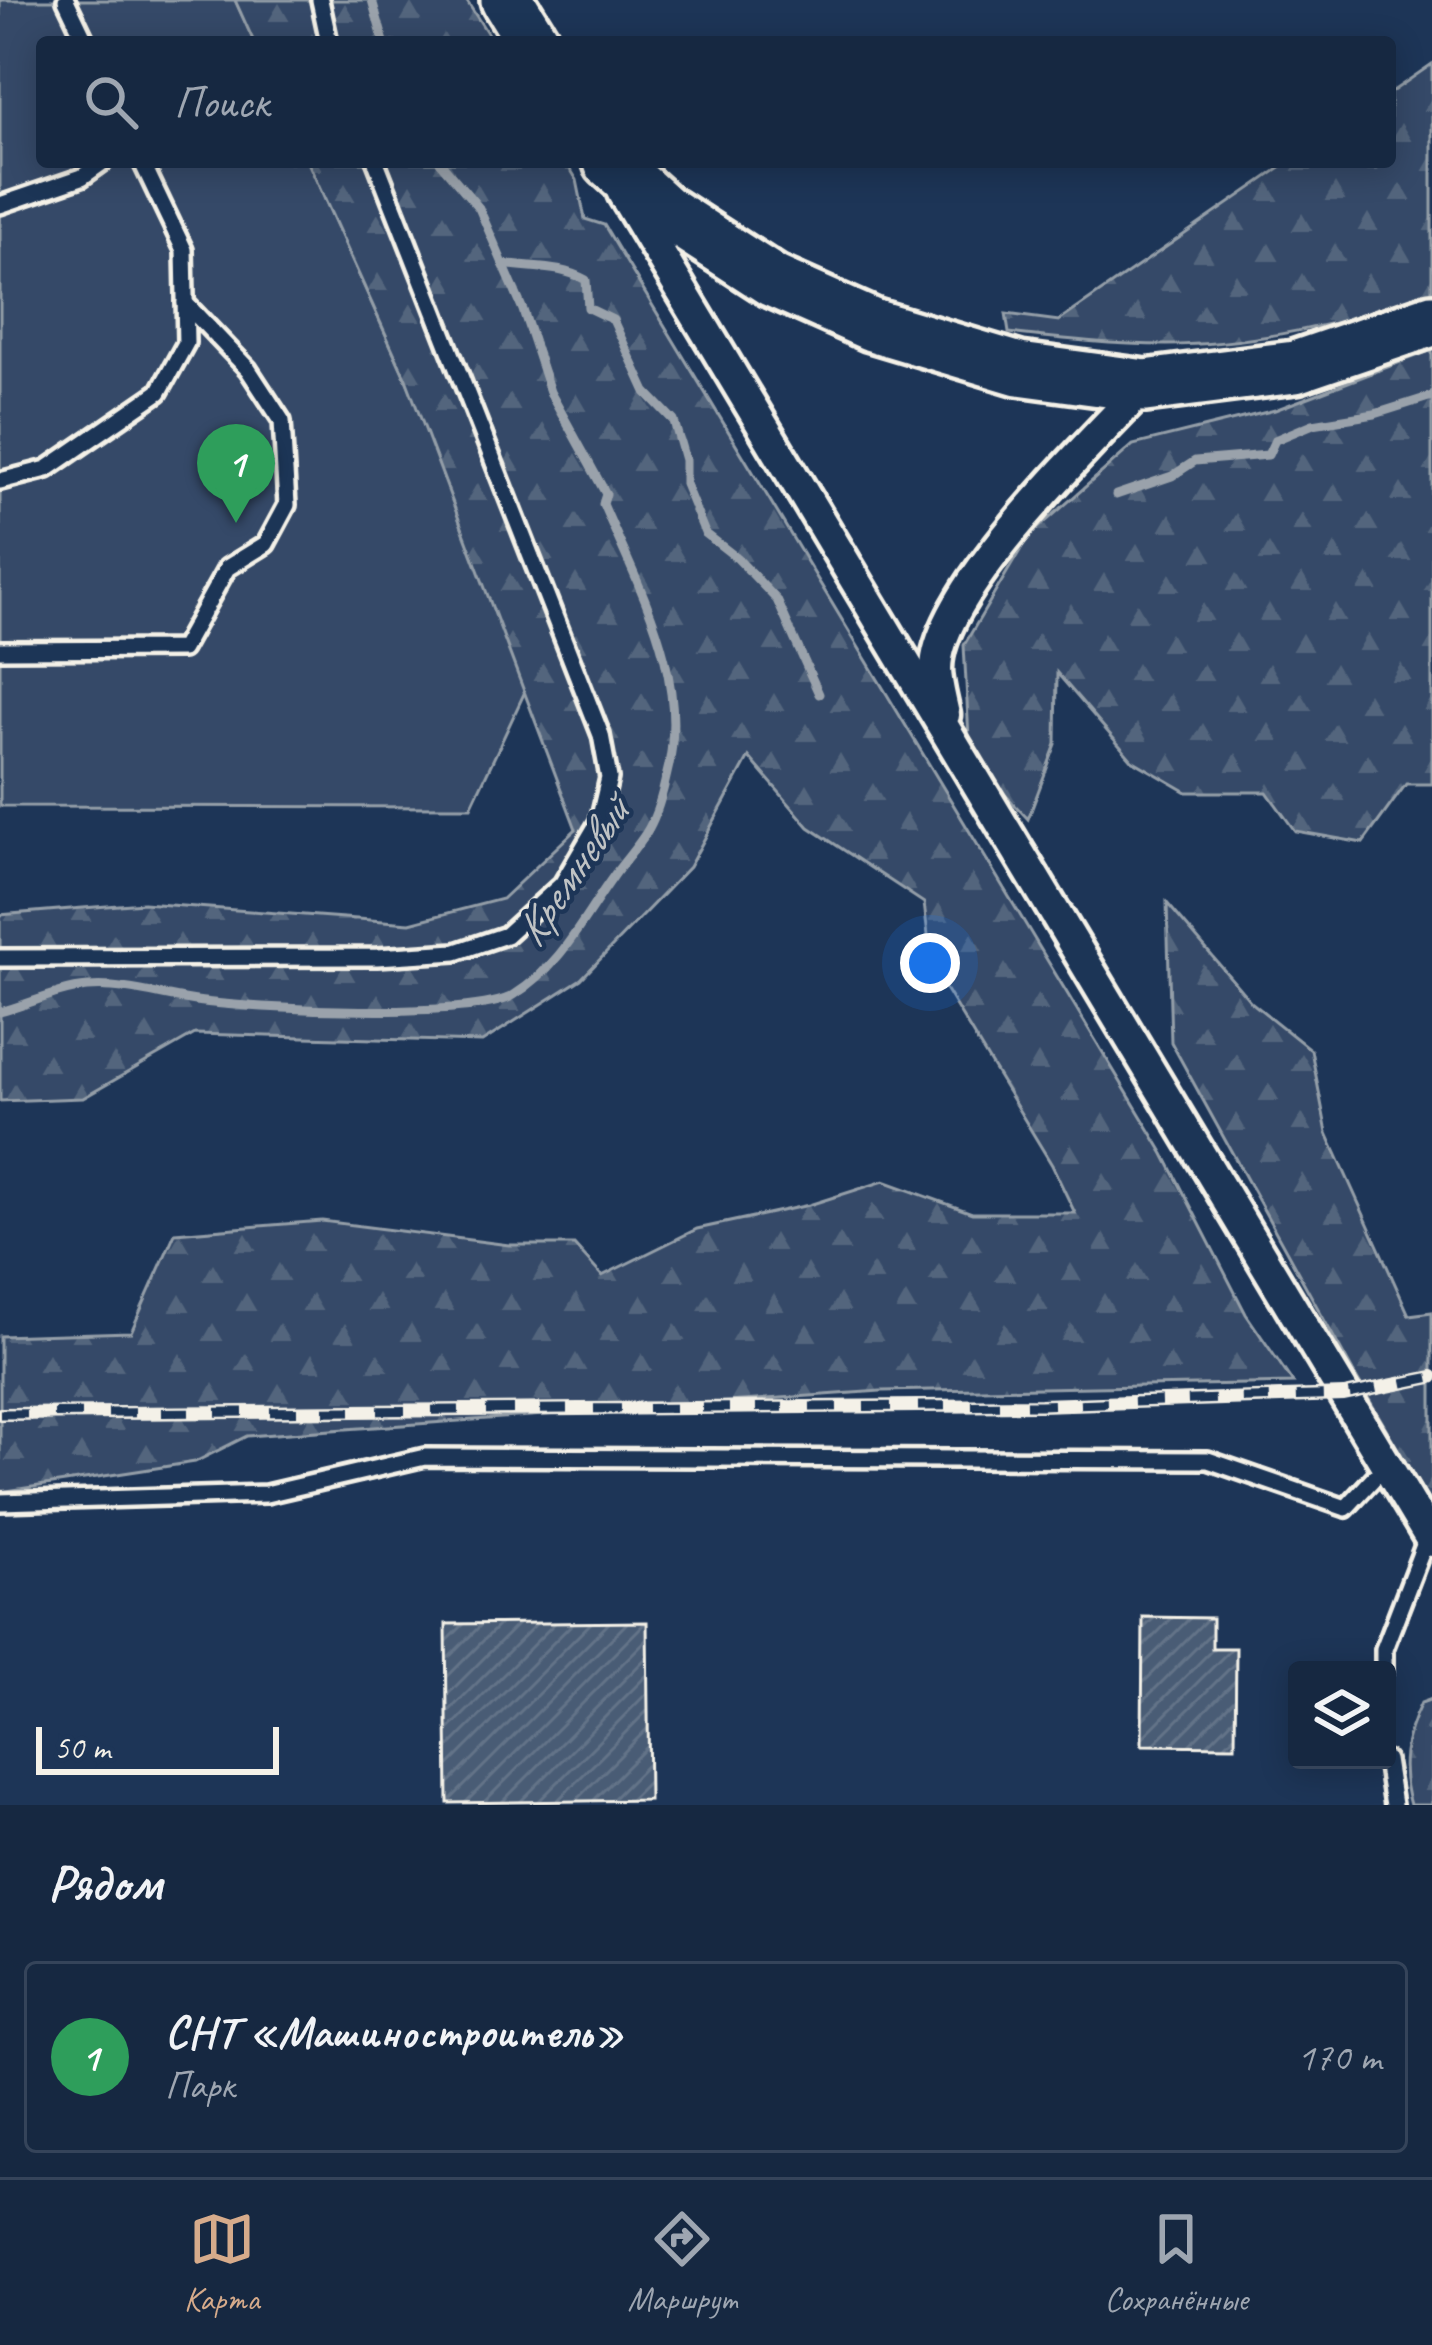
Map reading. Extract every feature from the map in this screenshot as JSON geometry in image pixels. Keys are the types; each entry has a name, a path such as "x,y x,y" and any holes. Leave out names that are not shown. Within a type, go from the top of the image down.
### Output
{"main road":[{"path":"507,0 528,36"},
{"path":"614,168 663,210 773,281 872,325 1019,369 1145,386 1295,368 1432,320"}],"street":[{"path":"611,168 1430,1538"},
{"path":"947,733 935,667 953,616 998,547 1046,489 1145,386"}],"lane":[{"path":"66,0 83,36"},
{"path":"320,0 328,36"},
{"path":"0,205 82,177 95,168"},
{"path":"0,481 47,469 159,392 186,343 184,250 145,168"},
{"path":"0,958 376,957 456,952 506,935 562,884 599,821 609,778 601,735 378,168"},
{"path":"0,650 182,649 226,568 266,544 287,505 281,421 248,369 185,303"},
{"path":"0,1502 266,1494 425,1457 1208,1460 1346,1508 1386,1465"},
{"path":"1384,1661 1384,1649 1430,1538"},
{"path":"1387,1769 1393,1805"}],"green space":[{"path":"0,0 235,0 251,36 36,36 36,168 311,168 536,668 471,807 0,806"},
{"path":"235,0 466,0 489,36 251,36"},
{"path":"1432,64 1432,298 1301,330 1200,344 1127,344 1009,333 1006,314 1059,321 1280,168 1396,168 1396,89"},
{"path":"311,168 570,168 585,219 604,225 1164,1154 1246,1314 1293,1383 881,1391 247,1436 195,1462 0,1492 0,1336 131,1332 175,1233 322,1221 509,1245 574,1245 602,1276 697,1229 809,1205 884,1181 972,1213 1075,1213 1052,1165 932,967 924,903 809,827 749,757 689,867 581,979 482,1042 195,1034 83,1098 0,1101 0,915 143,903 410,923 502,899 576,829 406,379"},
{"path":"1432,350 1432,784 1406,784 1363,843 1295,831 1267,792 1187,792 1132,760 1057,673 1056,744 1028,819 970,757 964,645 1028,537 1133,445 1275,410"},
{"path":"1167,903 1251,1002 1311,1050 1327,1133 1409,1315 1432,1312 1432,1507 1171,1042"},
{"path":"1432,1699 1432,1805 1410,1805 1404,1765 1407,1740 1421,1703"}],"building":[{"path":"1143,1617 1212,1618 1212,1648 1236,1648 1235,1746 1142,1745"},
{"path":"647,1622 649,1800 448,1803 446,1624"}],"waterway":[{"name":"Кремневый","path":"372,0 382,36"},
{"name":"Кремневый","path":"0,1012 88,987 223,1004 310,1009 411,1010 492,1003 514,995 558,956 649,827 662,795 672,745 673,709 659,639 603,504 606,494 550,392 523,310 479,208 445,168"},
{"path":"503,264 556,270 586,280 588,308 613,320 646,392 674,421 685,460 685,484 705,533 777,600 819,694"},
{"path":"1116,495 1172,476 1195,461 1268,455 1275,440 1313,424 1375,414 1432,396"}],"railway":[{"path":"0,1414 1040,1405 1344,1395 1432,1377"}],"place":[{"name":"СНТ «Машиностроитель»","path":"236,523"}]}
